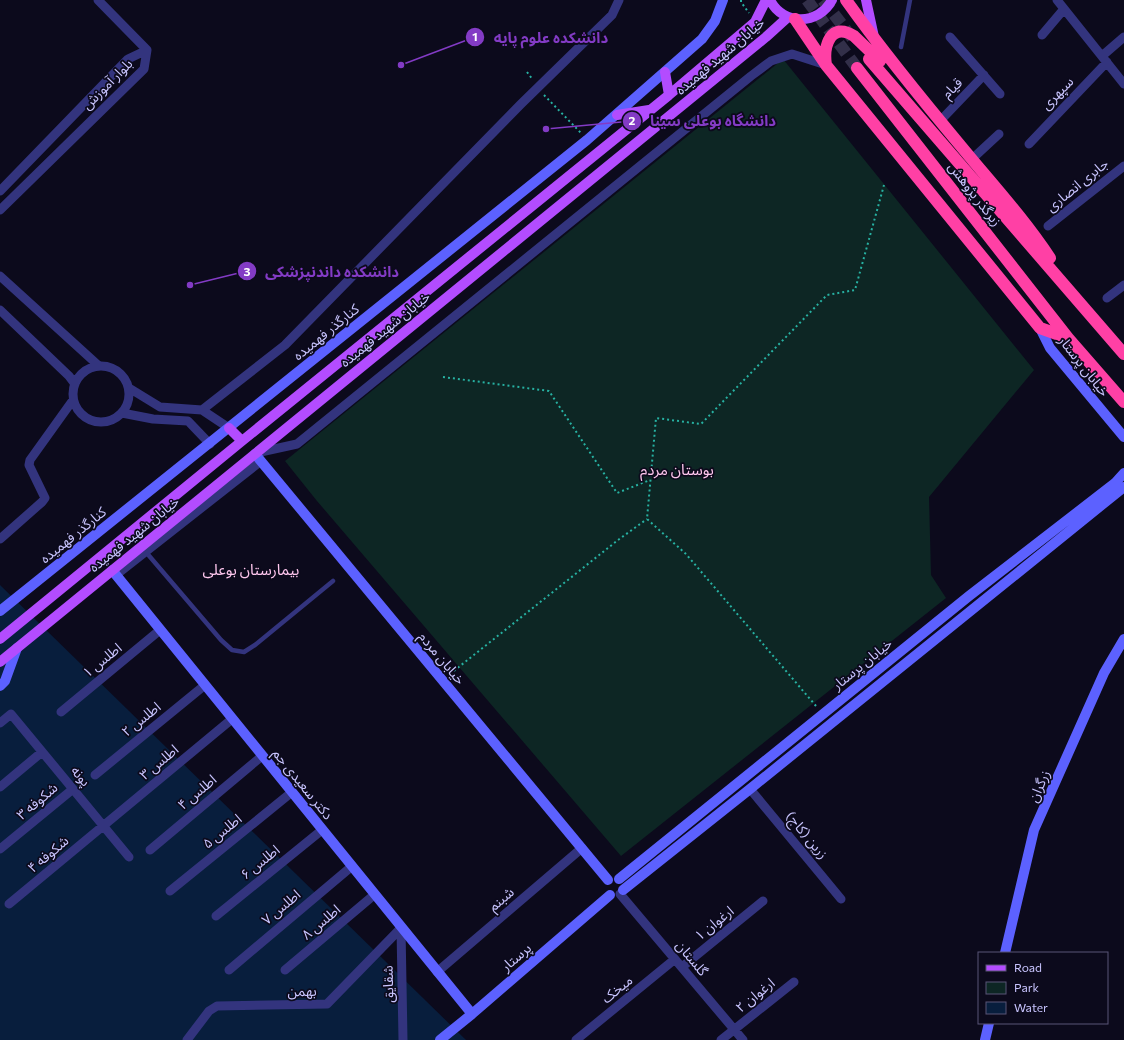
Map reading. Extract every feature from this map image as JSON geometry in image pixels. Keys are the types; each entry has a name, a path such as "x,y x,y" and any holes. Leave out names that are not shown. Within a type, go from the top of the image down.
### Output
{"highway":[{"path":"846,0 874,39 926,104 1034,234 1081,303 1124,354"},
{"path":"791,18 826,65 1040,328 1068,338"},
{"path":"826,65 825,51 829,39 835,33 849,32 926,104"},
{"name":"زیرگذر پژوهش","path":"869,59 1081,303"},
{"name":"زیرگذر پژوهش","path":"857,68 1068,338 1124,402"}],"main road":[{"name":"خیابان شهید فهمیده","path":"0,639 669,95 754,22 766,0"},
{"path":"770,0 779,12 791,18 812,18 821,14 829,6 832,0"},
{"path":"866,0 874,39"},
{"name":"خیابان شهید فهمیده","path":"0,662 114,573 258,457 791,18"},
{"path":"666,72 669,95"},
{"path":"617,115 651,109"},
{"path":"229,428 242,441"}],"street":[{"path":"98,0 147,50"},
{"path":"202,410 285,345 537,87 612,15 619,0"},
{"name":"کنارگذر فهمیده","path":"0,611 210,444 617,115 702,38 715,21 723,0"},
{"path":"1057,0 1124,84"},
{"path":"1042,35 1064,9"},
{"name":"قیام","path":"950,37 1000,94"},
{"name":"سپهری","path":"1028,144 1124,37"},
{"name":"بلوار آموزش","path":"0,191 128,59 147,50"},
{"name":"بلوار آموزش","path":"0,210 144,69 147,50"},
{"path":"258,457 297,444 744,81 771,61 792,54 826,65"},
{"name":"قیام","path":"940,121 984,75"},
{"path":"73,117 83,128"},
{"path":"972,159 999,134"},
{"name":"جابری انصاری","path":"1048,226 1124,166"},
{"path":"0,276 99,366"},
{"path":"1107,298 1124,285"},
{"path":"0,310 69,376 75,384"},
{"name":"خیابان پرستار","path":"1040,328 1050,348 1124,437"},
{"path":"99,366 108,366 115,369 126,380 129,388 130,397 127,406 115,419 106,422 98,422 82,415 76,408 73,392 78,377 84,371 91,367 99,366"},
{"path":"129,388 160,407 202,410 229,428"},
{"path":"0,539 45,498 29,465 30,460 74,400"},
{"path":"122,413 153,419 188,421 210,444"},
{"name":"خیابان مردم","path":"258,457 608,880"},
{"name":"خیابان پرستار","path":"619,879 969,596 1115,483 1124,473"},
{"name":"خیابان پرستار","path":"618,893 750,789 1124,487"},
{"name":"دکتر سعیدی جم","path":"114,573 472,1014"},
{"name":"اطلس ۱","path":"61,712 160,630"},
{"name":"زرگران","path":"1005,952 1034,830 1104,673 1124,639"},
{"path":"0,686 5,681 17,648"},
{"name":"اطلس ۲","path":"94,775 205,685"},
{"name":"پونه","path":"0,723 11,714 129,857"},
{"name":"اطلس ۳","path":"104,826 232,719"},
{"path":"0,787 42,752"},
{"name":"اطلس ۴","path":"150,850 262,756"},
{"name":"شکوفه ۳","path":"0,849 73,789"},
{"name":"زرین (کاج)","path":"750,789 841,899"},
{"name":"اطلس ۵","path":"170,891 292,792"},
{"name":"شکوفه ۴","path":"9,904 104,826"},
{"name":"اطلس ۶","path":"216,916 322,830"},
{"name":"شبنم","path":"437,972 582,848"},
{"name":"اطلس ۷","path":"229,970 352,866"},
{"path":"611,878 619,879 624,886 618,893 605,888 608,880 611,878"},
{"name":"گلستان","path":"618,893 743,1040"},
{"name":"پرستار","path":"440,1040 618,893"},
{"name":"اطلس ۸","path":"285,970 374,895"},
{"name":"ارغوان ۱","path":"682,967 763,901"},
{"name":"بهمن","path":"187,1040 209,1012 217,1006 327,1004 401,928"},
{"name":"شقایق","path":"401,928 403,1040"},
{"name":"میخک","path":"576,1040 675,959"},
{"name":"ارغوان ۲","path":"721,1040 794,982"},
{"path":"985,1040 989,1024"}],"lane":[{"path":"901,47 910,0"},
{"path":"144,549 221,640 232,650 244,652 256,645 333,581"}],"path":[{"path":"527,72 537,87 587,140"},
{"path":"443,680 618,540 647,519 656,418 701,424 827,295 855,290 884,185"},
{"path":"443,377 549,391 617,493 650,480"},
{"path":"647,519 686,554 823,714"}],"green space":[{"name":"بوستان مردم","path":"783,59 1034,370 929,497 931,575 946,598 621,856 317,501 285,461"}],"water":[{"path":"0,585 466,1040 0,1040"}],"tunnel":[{"path":"807,0 857,68"},
{"path":"823,0 853,39"}],"place":[{"name":"دانشکده علوم پایه","path":"401,65"},
{"name":"دانشگاه بوعلی سینا","path":"546,129"},
{"name":"دانشکده داندنپزشکی","path":"190,285"}],"district":[{"name":"بوستان مردم","path":"677,470"},
{"name":"بیمارستان بوعلی","path":"251,570"}]}
